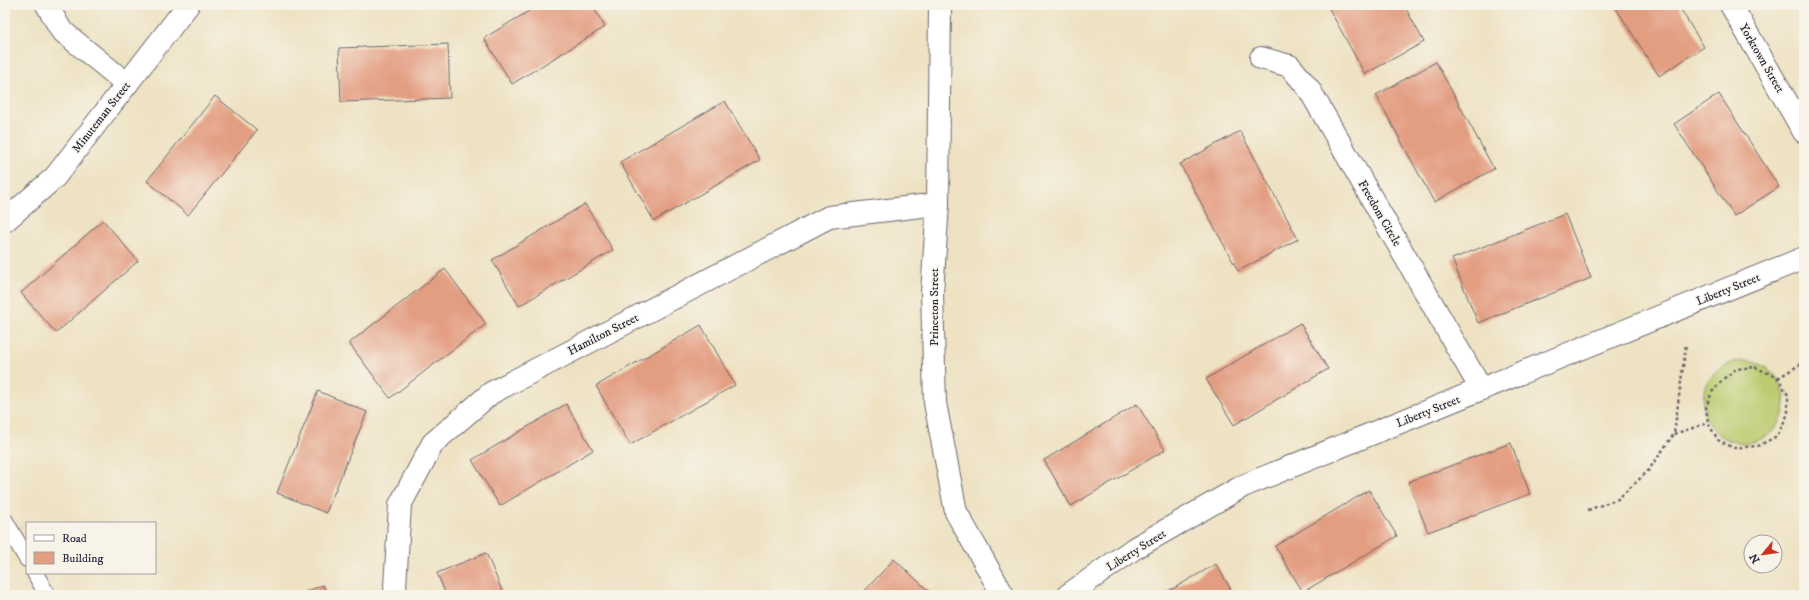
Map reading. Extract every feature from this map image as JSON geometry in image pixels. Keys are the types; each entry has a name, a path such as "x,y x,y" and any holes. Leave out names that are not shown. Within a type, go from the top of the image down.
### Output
{"street":[{"path":"46,5 61,30 127,84"},
{"name":"Minuteman Street","path":"5,221 55,177 188,5"},
{"name":"Princeton Street","path":"940,5 938,204 932,293 935,402 956,512 1003,595"},
{"name":"Yorktown Street","path":"1731,5 1804,132"},
{"name":"Freedom Circle","path":"1261,58 1290,66 1309,89 1481,389"},
{"name":"Hamilton Street","path":"397,595 394,587 400,504 433,443 491,392 829,217 938,204"},
{"name":"Liberty Street","path":"1068,595 1135,548 1243,486 1804,258"}],"lane":[{"path":"5,521 26,558"},
{"path":"36,574 47,595"}],"path":[{"path":"1588,510 1618,499 1648,471 1674,434 1686,344"},
{"path":"1778,378 1804,362"},
{"path":"1755,367 1778,378 1788,395 1788,414 1777,436 1758,446 1734,448 1718,440 1708,423 1706,407 1712,392 1722,380 1736,369 1755,367"},
{"path":"1674,434 1708,423"}],"green space":[{"path":"1744,361 1760,364 1773,373 1782,386 1785,402 1782,418 1773,431 1760,440 1744,443 1728,440 1715,431 1706,418 1703,402 1706,386 1715,373 1728,364"}],"building":[{"path":"539,5 592,5 605,27 512,84 484,38"},
{"path":"1327,5 1404,5 1424,42 1365,74"},
{"path":"1614,5 1678,5 1704,47 1659,76"},
{"path":"448,44 450,98 341,102 339,48"},
{"path":"1436,62 1494,169 1434,202 1376,95"},
{"path":"1719,94 1779,187 1734,216 1674,124"},
{"path":"215,96 257,130 188,215 147,181"},
{"path":"725,101 760,160 654,221 620,162"},
{"path":"1240,131 1298,239 1238,271 1180,164"},
{"path":"585,204 613,250 519,306 492,260"},
{"path":"1565,214 1591,278 1478,323 1452,259"},
{"path":"103,220 138,261 56,333 21,293"},
{"path":"445,269 486,324 390,398 349,343"},
{"path":"1300,323 1328,369 1234,425 1206,379"},
{"path":"701,325 735,385 630,445 596,386"},
{"path":"318,391 367,412 326,513 277,493"},
{"path":"566,404 593,450 500,506 472,460"},
{"path":"1137,404 1165,450 1071,506 1044,460"},
{"path":"1511,443 1530,494 1428,532 1408,482"},
{"path":"1369,490 1397,536 1303,592 1275,546"},
{"path":"486,553 504,595 446,595 437,573"},
{"path":"894,559 933,595 861,595"},
{"path":"1216,564 1234,595 1162,595"},
{"path":"323,585 327,595 297,595"}]}
